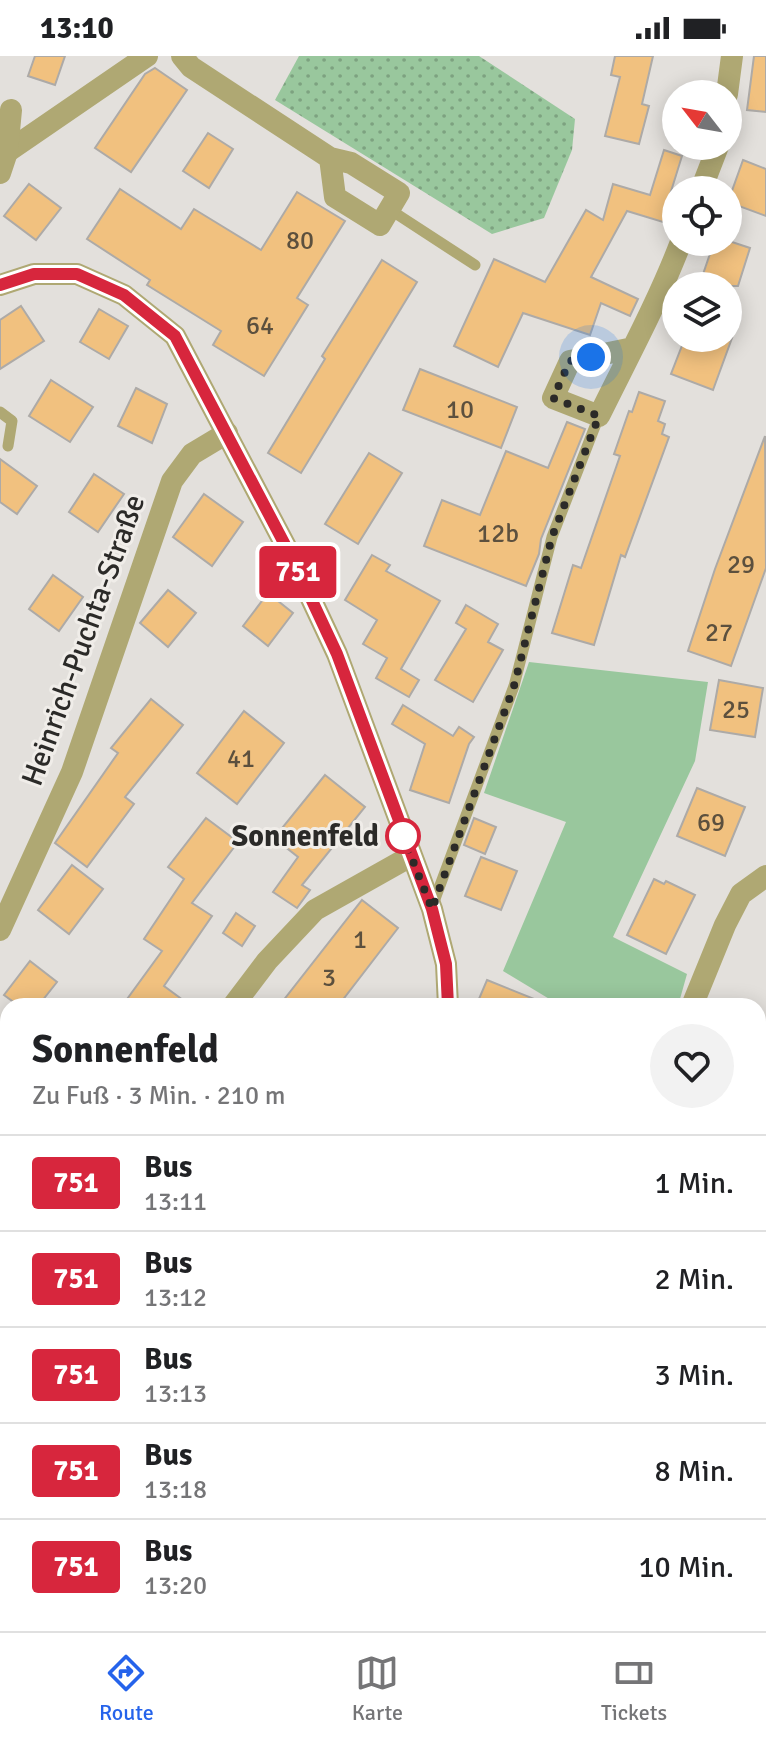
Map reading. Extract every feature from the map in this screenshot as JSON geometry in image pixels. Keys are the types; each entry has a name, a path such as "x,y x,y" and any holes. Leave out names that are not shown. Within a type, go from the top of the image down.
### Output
{"street":[{"path":"4,162 147,56"},
{"path":"182,56 191,67 330,158 351,163 399,193 380,225 335,197 330,158"},
{"path":"729,80 732,56"},
{"path":"4,162 11,110"},
{"path":"633,348 570,361 553,398 599,416 633,348 675,256"},
{"path":"0,285 34,274 77,274 124,295 175,336 293,560 337,654 432,909 446,964 448,998"},
{"name":"Heinrich-Puchta-Straße","path":"0,930 72,772 172,481 192,454 227,433"},
{"path":"239,998 267,961 315,910 411,856"},
{"path":"695,998 741,894 766,876"}],"lane":[{"path":"389,209 475,265"},
{"path":"0,412 12,421 8,446"},
{"path":"432,909 514,686 552,537 599,416"}],"green space":[{"path":"299,56 479,56 575,119 572,150 544,218 492,234 275,100"},
{"path":"529,662 708,682 695,761 613,937 687,974 680,998 548,998 503,971 566,822 484,793"}],"building":[{"path":"35,56 65,56 55,85 28,76"},
{"path":"615,56 653,56 642,104 649,106 639,144 605,136 620,77 611,75"},
{"path":"754,56 766,56 766,112 747,110"},
{"path":"155,68 187,90 131,172 95,148 145,74"},
{"path":"208,133 233,149 209,188 183,171"},
{"path":"662,156 662,160 681,160 676,176 662,176 662,222 627,211 591,277 638,299 630,316 601,303 590,335 523,313 498,367 454,346 494,259 545,282 586,210 603,220 613,184 650,195"},
{"path":"743,160 766,169 766,216 742,207 742,176 737,176"},
{"path":"29,184 61,208 36,240 4,216"},
{"path":"120,189 181,229 194,209 261,250 297,192 345,221 297,298 308,305 264,376 213,345 221,331 147,285 150,280 87,239"},
{"path":"742,245 750,248 742,273 704,272 709,256 742,256"},
{"path":"382,260 417,282 301,473 268,453 325,359 322,356"},
{"path":"21,306 44,341 0,369 0,320"},
{"path":"99,309 128,326 109,359 80,342"},
{"path":"680,352 727,352 713,390 671,374"},
{"path":"420,369 517,407 501,448 403,410"},
{"path":"51,380 93,407 70,442 29,416"},
{"path":"136,388 167,404 152,443 118,426"},
{"path":"639,392 665,401 658,421 665,424 662,434 669,437 625,557 621,555 594,645 552,633 573,565 581,568 620,456 614,454"},
{"path":"567,422 585,429 541,539 539,554 526,586 424,546 442,500 480,515 506,451 548,468"},
{"path":"765,436 766,568 731,666 688,651"},
{"path":"369,453 402,473 358,544 325,524"},
{"path":"0,459 37,486 17,514 0,502"},
{"path":"94,474 124,494 98,532 69,512"},
{"path":"204,494 243,522 212,566 173,537"},
{"path":"372,555 390,565 386,571 440,601 401,669 419,680 409,697 376,678 387,658 363,644 377,620 345,600"},
{"path":"53,575 83,597 59,631 29,609"},
{"path":"168,590 196,613 168,647 140,623"},
{"path":"268,593 293,613 268,646 243,626"},
{"path":"466,605 498,624 488,642 503,650 473,702 435,680 466,629 456,623"},
{"path":"719,680 763,688 755,737 710,730"},
{"path":"151,699 183,725 125,797 134,804 87,867 55,843 118,753 111,748"},
{"path":"403,705 453,736 459,727 474,737 449,803 410,790 425,744 392,724"},
{"path":"244,711 284,743 237,804 197,773"},
{"path":"325,775 365,807 302,885 310,890 297,908 273,892 298,857 274,838"},
{"path":"697,788 745,807 725,856 677,836"},
{"path":"206,818 238,842 192,903 212,916 164,986 180,998 128,998 162,951 144,939 184,879 168,867"},
{"path":"474,818 496,827 485,854 464,845"},
{"path":"481,857 517,871 501,910 465,896"},
{"path":"72,865 103,889 69,934 38,910"},
{"path":"654,879 664,884 666,881 695,895 666,954 627,935"},
{"path":"362,900 398,928 344,998 285,998"},
{"path":"236,913 255,926 242,946 223,933"},
{"path":"30,961 57,982 44,998 8,998 4,995"},
{"path":"487,980 532,998 479,998"}],"bus line":[{"name":"751","path":"0,285 34,274 77,274 124,295 175,336 293,560 337,654 432,909 446,964 448,998"}],"place":[{"name":"Sonnenfeld","path":"403,836"}],"route":[{"path":"403,836 432,909 514,686 552,537 599,416 553,398 570,361 591,357"}]}
